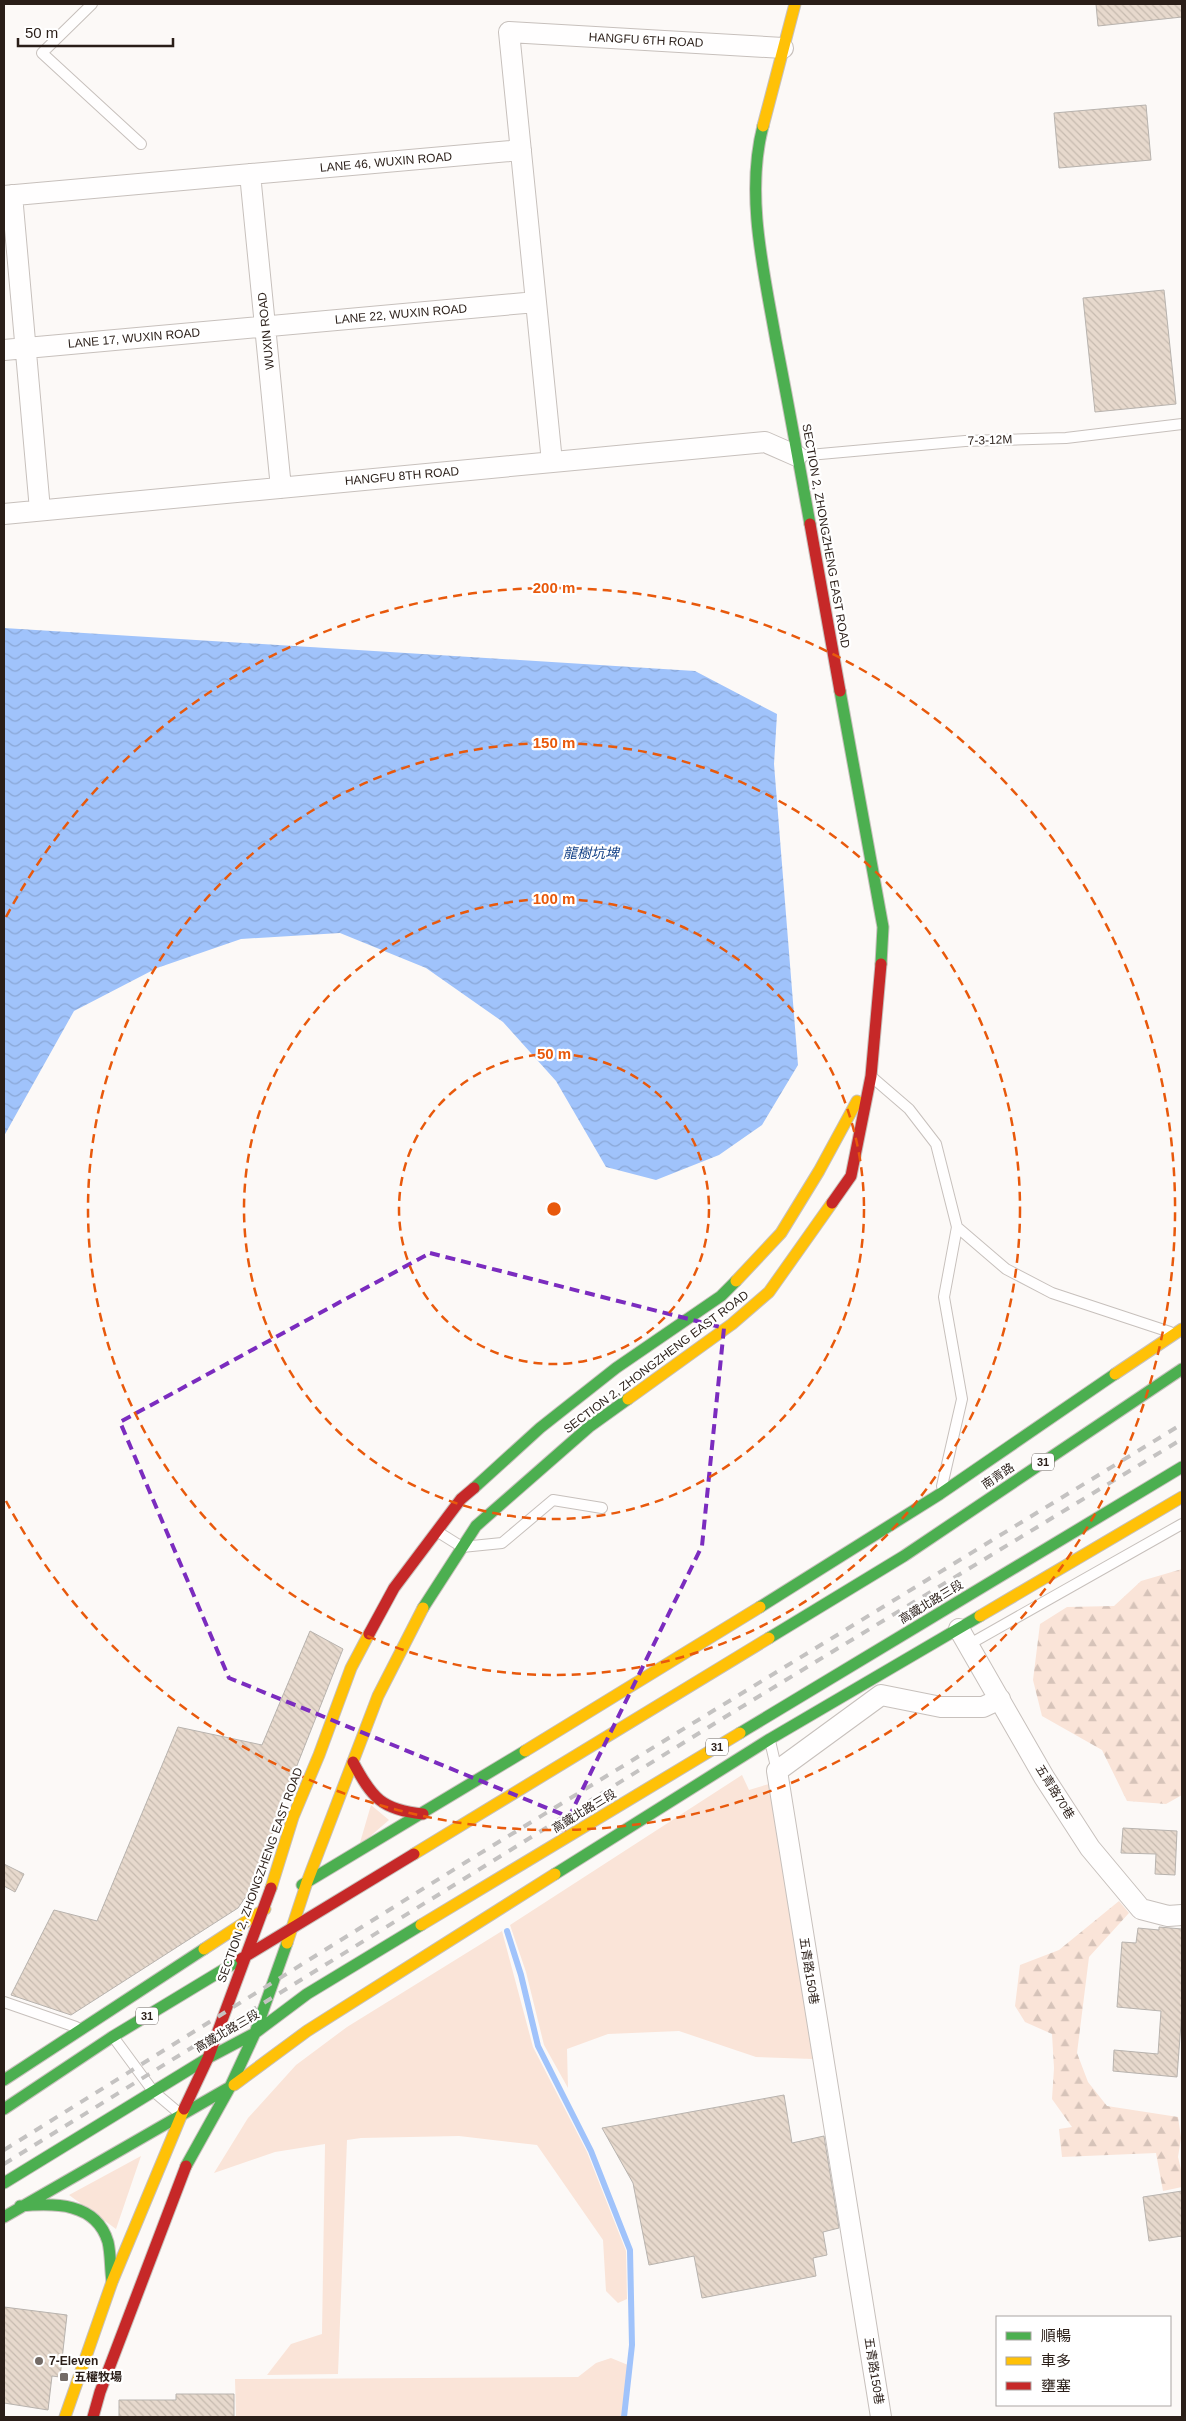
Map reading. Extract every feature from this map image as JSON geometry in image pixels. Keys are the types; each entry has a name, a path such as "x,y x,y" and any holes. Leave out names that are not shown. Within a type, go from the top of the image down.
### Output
{"main road":[{"name":"SECTION 2, ZHONGZHENG EAST ROAD","path":"92,2417 185,2167 230,2087 255,2033 293,1928 307,1882 378,1696 425,1605 476,1526 589,1427 732,1324 769,1292 851,1176 871,1076 879,1006 883,927 762,261 756,196 757,148 795,4"},
{"name":"SECTION 2, ZHONGZHENG EAST ROAD","path":"65,2417 112,2282 181,2115 208,2058 265,1909 294,1817 351,1668 394,1588 461,1499 540,1428 616,1368 720,1296 781,1233 820,1171 871,1076"},
{"name":"南青路","path":"940,1494 1180,1335"},
{"name":"南青路","path":"293,1928 495,1803 904,1556 1182,1369"},
{"name":"高鐵北路三段","path":"4,2183 208,2058 255,2033 307,1994 1182,1467"},
{"path":"293,1891 423,1814 940,1494"},
{"path":"4,2217 20,2206 230,2087 307,2031 770,1739 964,1637 1182,1497"},
{"path":"353,1762 369,1793 381,1803 403,1812 423,1814"},
{"path":"4,2080 80,2028 279,1900"},
{"name":"31","path":"4,2109 112,2036 293,1928"},
{"path":"20,2206 56,2203 75,2207 95,2219 107,2240 112,2282"}],"street":[{"name":"HANGFU 6TH ROAD","path":"521,150 509,32 783,48"},
{"name":"LANE 46, WUXIN ROAD","path":"8,196 521,150"},
{"path":"521,150 552,462"},
{"name":"WUXIN ROAD","path":"250,174 281,488"},
{"path":"8,196 25,348 40,510"},
{"name":"LANE 22, WUXIN ROAD","path":"265,326 536,302"},
{"name":"LANE 17, WUXIN ROAD","path":"4,350 265,326"},
{"name":"HANGFU 8TH ROAD","path":"4,514 765,442 797,456"},
{"name":"五青路70巷","path":"964,1637 1044,1777 1090,1848 1141,1909 1168,1916 1182,1915"},
{"path":"777,1771 881,1695 941,1707 982,1707 1000,1699"},
{"name":"五青路150巷","path":"777,1771 882,2417"}],"lane":[{"path":"92,4 42,53 142,144"},
{"name":"7-3-12M","path":"797,456 965,441 1066,438 1182,424"},
{"path":"871,1076 909,1109 936,1144 957,1227 944,1297 962,1399 940,1494"},
{"path":"957,1227 1006,1269 1052,1293 1180,1335"},
{"path":"437,1531 462,1547 502,1543 553,1500 602,1508"},
{"path":"964,1637 1182,1524"},
{"path":"770,1739 777,1771"},
{"path":"4,2002 80,2028 112,2036 153,2091 181,2115"}],"highlighted area":[{"path":"430,1253 724,1328 702,1546 569,1817 229,1678 120,1422"}],"green space":[{"path":"1182,1569 1182,1795 1166,1804 1127,1801 1102,1750 1042,1716 1033,1680 1040,1624 1067,1607 1114,1606 1141,1581"},
{"path":"742,1775 749,1790 769,1784 813,2059 756,2057 679,2031 608,2034 567,2049 568,2088 544,2045 526,1972 510,1925"},
{"path":"371,1805 389,1820 359,1846"},
{"path":"1119,1901 1129,1913 1089,1957 1077,2053 1088,2082 1107,2106 1178,2117 1181,2138 1178,2157 1182,2174 1182,2187 1163,2191 1156,2153 1062,2157 1059,2129 1072,2127 1052,2099 1054,2068 1052,2034 1025,2022 1015,2006 1020,1965 1059,1950"},
{"path":"502,1931 533,2047 587,2152 626,2251 627,2299 618,2303 606,2291 603,2240 537,2145 459,2136 347,2140 338,2374 267,2375 291,2344 322,2334 325,2144 275,2152 214,2173 248,2118 296,2065 347,2027"},
{"path":"141,2156 116,2229 69,2195"},
{"path":"611,2358 628,2365 622,2417 236,2417 235,2379 578,2377 596,2363"}],"water":[{"name":"龍樹坑埤","path":"4,628 695,671 777,714 774,764 798,1065 762,1125 719,1155 656,1180 606,1167 556,1081 503,1022 426,968 340,933 241,939 157,968 74,1011 4,1136"}],"building":[{"path":"1096,4 1182,4 1182,17 1098,26"},
{"path":"1146,105 1151,160 1059,168 1054,113"},
{"path":"1164,290 1176,404 1095,412 1083,298"},
{"path":"310,1631 343,1649 279,1811 258,1879 238,1908 71,2015 11,1995 54,1910 97,1921 178,1727 262,1745"},
{"path":"1123,1828 1177,1831 1175,1875 1155,1874 1156,1854 1121,1853"},
{"path":"4,1864 24,1874 15,1892 4,1886"},
{"path":"1159,1927 1182,1929 1182,2010 1177,2077 1113,2071 1114,2050 1158,2054 1161,2011 1117,2007 1122,1942 1136,1943 1138,1928 1159,1930"},
{"path":"784,2095 792,2143 824,2136 839,2228 823,2232 827,2255 813,2258 816,2276 702,2298 694,2256 649,2265 633,2183 602,2128"},
{"path":"1182,2191 1182,2236 1149,2241 1143,2197"},
{"path":"4,2307 67,2315 60,2377 52,2376 48,2410 4,2403"},
{"path":"176,2394 234,2394 234,2417 119,2417 119,2400 176,2400"}],"waterway":[{"path":"507,1931 521,1975 538,2046 591,2151 630,2250 632,2345 624,2417"}],"railway":[{"path":"4,2150 466,1862 1182,1424"},
{"path":"4,2164 725,1717 1182,1439"}],"traffic: fast":[{"path":"763,126 758,152 756,179 758,233 766,288 810,524"},
{"path":"840,691 883,927 881,964"},
{"path":"474,1488 540,1428 616,1368 721,1296 736,1281"},
{"path":"769,1638 904,1556 1182,1369"},
{"path":"760,1607 940,1494 1115,1374"},
{"path":"423,1608 476,1526 589,1427 628,1399"},
{"path":"740,1733 1182,1467"},
{"path":"555,1874 770,1739 980,1616"},
{"path":"302,1885 525,1751"},
{"path":"4,2183 208,2058 255,2033 307,1994 421,1925"},
{"path":"186,2166 230,2087 255,2033 287,1943"},
{"path":"4,2080 204,1949"},
{"path":"4,2109 112,2037 241,1959"},
{"path":"4,2217 230,2087"},
{"path":"20,2206 46,2205 72,2208 84,2212 94,2219 102,2229 108,2242 112,2281"}],"traffic: slow":[{"path":"763,126 795,4"},
{"path":"736,1281 781,1233 819,1171 857,1101"},
{"path":"628,1399 732,1324 769,1292 832,1203"},
{"path":"1115,1374 1182,1329"},
{"path":"980,1616 1182,1497"},
{"path":"525,1751 760,1607"},
{"path":"287,1943 307,1882 378,1696 423,1608"},
{"path":"271,1888 293,1817 319,1755 351,1668 369,1634"},
{"path":"414,1854 769,1638"},
{"path":"421,1925 740,1733"},
{"path":"234,2085 307,2031 555,1874"},
{"path":"204,1949 265,1909"},
{"path":"65,2417 112,2282 184,2109"}],"traffic: jam":[{"path":"810,524 840,691"},
{"path":"832,1203 851,1176 871,1076 881,964"},
{"path":"369,1634 394,1588 461,1499 474,1488"},
{"path":"353,1762 366,1785 380,1800 397,1809 423,1814"},
{"path":"241,1959 414,1854"},
{"path":"184,2109 208,2058 271,1888"},
{"path":"93,2417 100,2392 186,2166"}],"place":[{"name":"7-Eleven","path":"39,2361"},
{"name":"五權牧場","path":"64,2377"}]}
